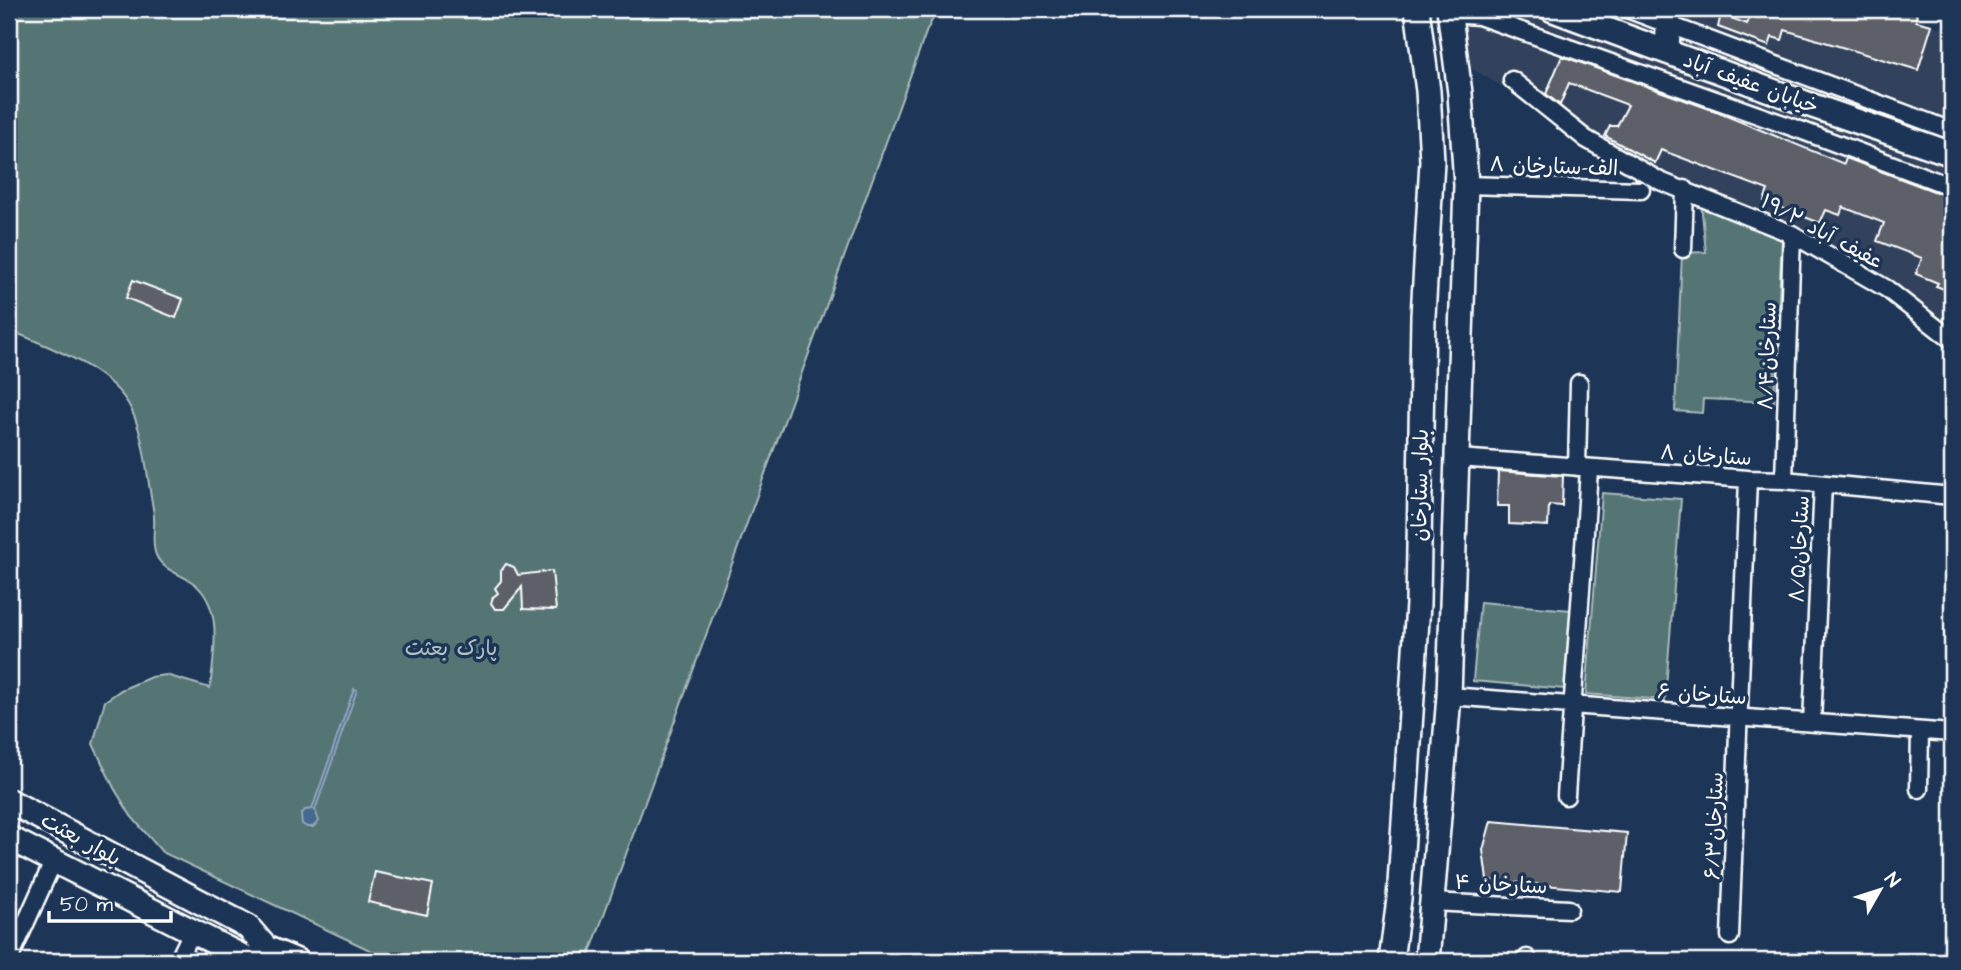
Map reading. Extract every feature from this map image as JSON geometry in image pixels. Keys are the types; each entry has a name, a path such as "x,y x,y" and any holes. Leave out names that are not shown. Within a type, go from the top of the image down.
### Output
{"main road":[{"name":"بلوار ستارخان","path":"1391,961 1399,899 1418,604 1423,316 1432,160 1428,91 1417,9"},
{"name":"خیابان عفیف آباد","path":"1558,10 1813,106 1952,154"},
{"name":"بلوار ستارخان","path":"1427,961 1449,696 1466,185 1463,129 1450,11"},
{"path":"1667,52 1669,17"},
{"name":"بلوار بعثت","path":"9,801 248,927 266,948 297,961"},
{"name":"بلوار بعثت","path":"9,838 251,961"}],"street":[{"path":"1627,9 1669,17 1952,131"},
{"path":"1450,11 1479,16 1952,187"},
{"name":"عفیف آباد ۱۹/۲","path":"1512,80 1586,139 1660,181 1792,234 1888,289 1952,340"},
{"name":"۸ الف-ستارخان","path":"1466,185 1641,190"},
{"path":"1684,249 1685,189"},
{"name":"ستارخان۸/۴","path":"1784,480 1792,234"},
{"path":"1566,796 1582,596 1583,468 1578,383"},
{"name":"ستارخان ۸","path":"1458,458 1748,480 1784,480 1952,496"},
{"name":"ستارخان۶/۳","path":"1730,936 1748,480"},
{"name":"ستارخان۸/۵","path":"1812,722 1824,484"},
{"name":"ستارخان ۶","path":"1449,696 1952,733"},
{"path":"1919,789 1920,731"},
{"path":"9,960 54,860"},
{"name":"۴ ستارخان","path":"1432,902 1569,909"},
{"path":"178,961 192,932"}],"shaded area":[{"path":"1436,9 1849,9 1952,31 1952,335 1817,245 1666,179 1438,50"},
{"path":"354,689 357,690 315,810 319,821 313,827 307,827 302,824 301,815 305,810 312,809"}],"green space":[{"name":"پارک بعثت","path":"9,9 938,9 927,30 587,961 393,961 162,852 131,816 114,788 93,744 105,701 121,690 151,677 166,675 210,688 215,629 208,601 200,590 189,580 166,567 156,555 153,541 154,513 142,441 131,409 122,395 94,370 9,330"},
{"path":"1701,203 1782,237 1774,402 1703,399 1702,413 1675,411 1682,253 1706,252"},
{"path":"1602,493 1681,499 1665,700 1586,694"},
{"path":"1480,602 1571,610 1564,689 1473,681"}],"building":[{"path":"1752,9 1917,9 1916,21 1932,25 1918,70 1785,30 1782,40 1772,37 1769,46 1718,27 1721,14 1747,24"},
{"path":"1562,56 1707,108 1844,164 1846,158 1952,198 1952,292 1916,274 1922,258 1877,241 1884,223 1843,207 1840,215 1826,210 1820,223 1764,201 1768,190 1661,150 1655,163 1605,136 1610,126 1617,126 1628,105 1569,83 1560,105 1546,94"},
{"path":"133,280 183,299 176,318 126,298"},
{"path":"1498,471 1563,476 1562,506 1549,505 1548,526 1509,524 1509,506 1497,506"},
{"path":"506,564 514,567 518,575 552,571 556,610 523,609 522,587 504,609 495,609 491,603 498,593 495,588 501,581 501,571"},
{"path":"1491,821 1627,833 1622,892 1487,880 1483,850"},
{"path":"375,872 433,884 427,915 368,902"}]}
